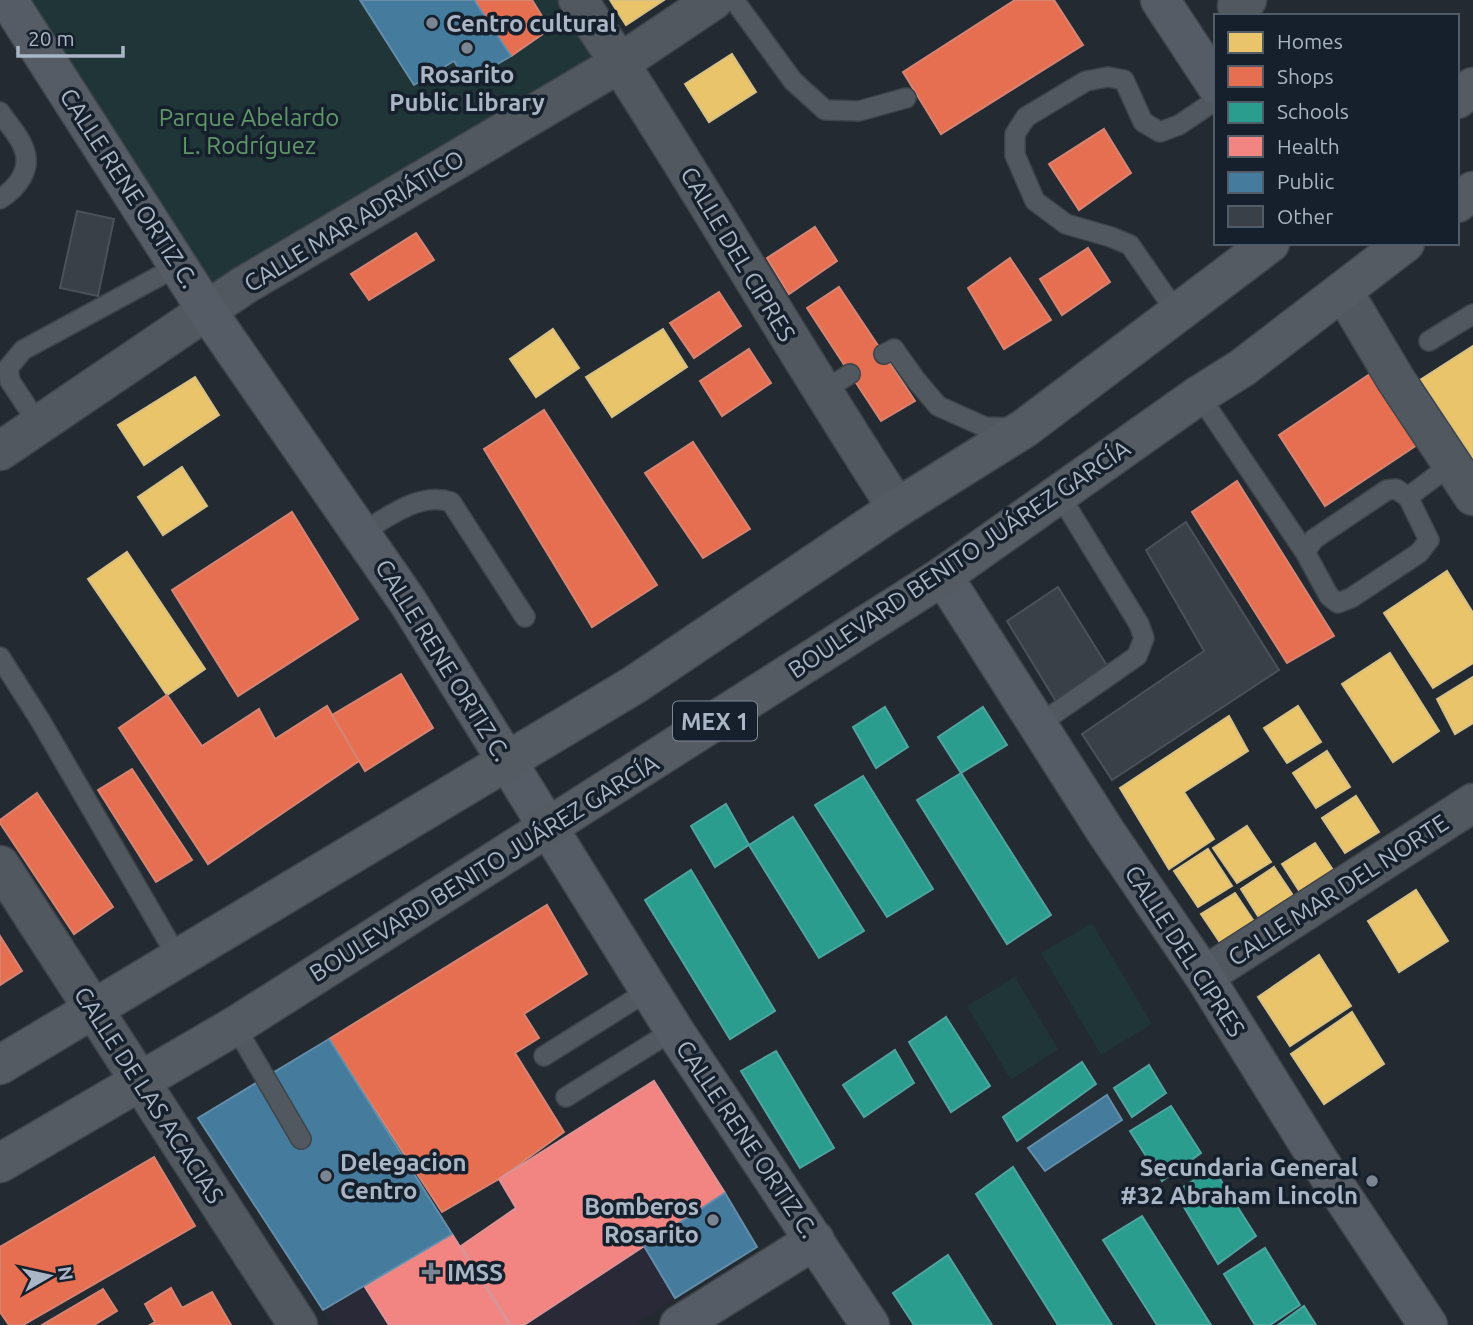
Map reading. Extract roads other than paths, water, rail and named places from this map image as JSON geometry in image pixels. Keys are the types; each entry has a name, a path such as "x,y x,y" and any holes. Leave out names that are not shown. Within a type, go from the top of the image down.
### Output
{"main road":[{"name":"CALLE RENE ORTIZ C.","path":"8,0 207,311 408,602 651,989 674,1030 870,1325"},
{"path":"1160,0 1214,82"},
{"name":"MEX 1","path":"0,1065 634,685 897,508 1025,428 1267,245"},
{"name":"BOULEVARD BENITO JUÁREZ GARCÍA","path":"0,1163 235,1026 943,576 1199,395 1242,368 1402,245"},
{"name":"CALLE DEL CIPRES","path":"943,576 1107,832 1204,976 1319,1161 1428,1325"},
{"path":"679,1325 815,1240"}],"street":[{"name":"CALLE DEL CIPRES","path":"578,0 836,383 897,508"},
{"name":"CALLE MAR ADRIÁTICO","path":"0,451 243,286 620,63 714,0"},
{"path":"1343,291 1396,380 1473,496"},
{"name":"CALLE MAR DEL NORTE","path":"1204,976 1473,803"},
{"name":"CALLE DE LAS ACACIAS","path":"0,865 298,1325"}],"lane":[{"path":"734,0 793,81 825,110 859,111 906,98"},
{"path":"1177,313 1130,245 1066,224 1035,201 1015,155 1016,135 1026,117 1086,80 1108,76 1124,80 1143,122 1160,132 1179,125 1214,101"},
{"path":"0,112 24,148 26,162 14,190 0,199"},
{"path":"38,425 10,381 8,368 23,350 178,266"},
{"path":"1429,341 1473,314"},
{"path":"884,354 894,349 938,406 985,427 1025,428"},
{"path":"1199,395 1305,552 1329,596 1338,603 1419,553 1429,540 1408,497 1396,489 1387,490 1314,538 1305,552"},
{"path":"1408,497 1452,464"},
{"path":"1038,725 1137,656 1144,639 1139,624 1059,494"},
{"path":"361,533 404,508 425,500 439,498 451,502 525,617"},
{"path":"0,657 40,720 178,958"},
{"path":"544,1056 651,989"},
{"path":"235,1026 301,1139"},
{"path":"566,1097 674,1030"}],"place":[{"name":"Centro cultural","path":"432,23"},
{"name":"Rosarito Public Library","path":"467,48"},
{"name":"Delegacion Centro","path":"326,1176"},
{"name":"Secundaria General #32 Abraham Lincoln","path":"1372,1181"},
{"name":"Bomberos Rosarito","path":"713,1220"},
{"name":"IMSS","path":"431,1272"}],"park label":[{"name":"Parque Abelardo L. Rodríguez","path":"249,131"}]}
